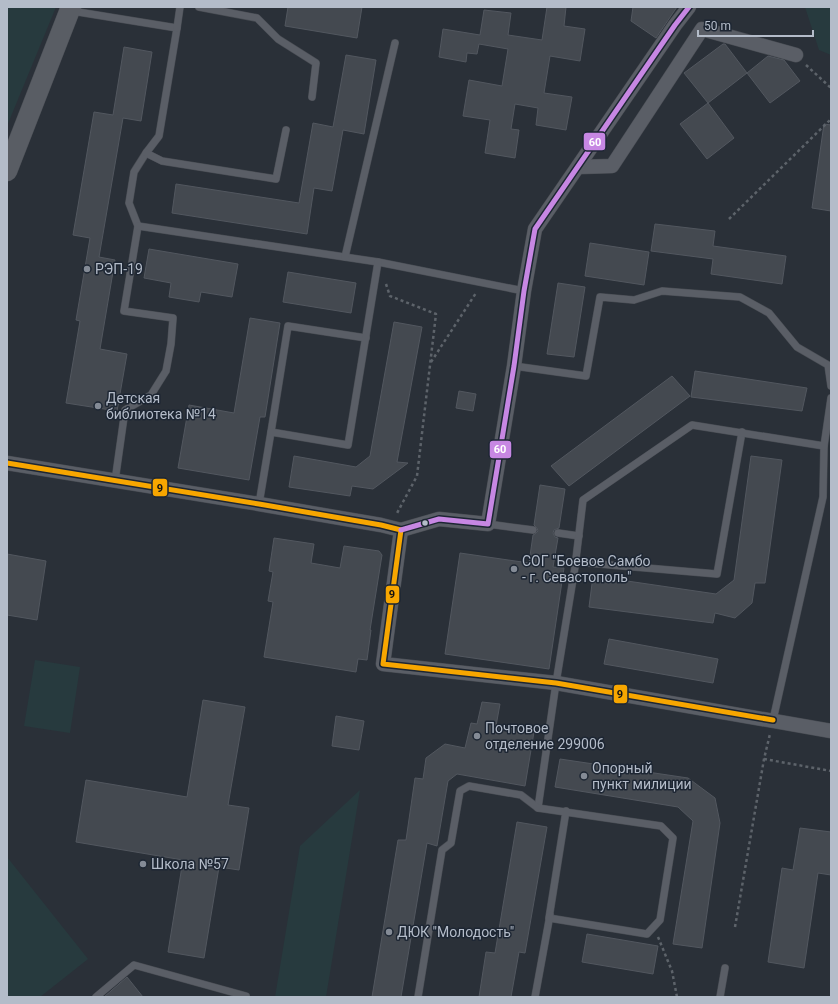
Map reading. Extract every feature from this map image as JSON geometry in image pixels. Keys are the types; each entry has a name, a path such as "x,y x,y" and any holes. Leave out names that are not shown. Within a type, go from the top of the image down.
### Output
{"street":[{"path":"7,463 381,525 397,525 439,519 488,524 535,229 675,25 689,7"},
{"path":"7,171 70,9"},
{"path":"578,167 612,166 702,29 796,55"},
{"path":"397,525 383,664 556,683 831,731"}],"lane":[{"path":"115,481 126,410 151,395 166,371 171,344 173,318 124,311 138,226 129,203 134,172 159,136 180,7"},
{"path":"199,7 257,18 278,39 316,63 312,97"},
{"path":"70,9 177,28"},
{"path":"345,257 395,43"},
{"path":"146,153 162,161 276,179 286,130"},
{"path":"138,226 378,262 524,291"},
{"path":"271,432 348,445 378,262"},
{"path":"514,366 586,376 600,298 634,300 662,291 740,298 769,313 797,347 828,365 831,386"},
{"path":"259,504 288,326 366,338"},
{"path":"773,720 823,497 824,446 831,398"},
{"path":"538,808 556,683 576,562 583,500 692,425 824,446"},
{"path":"576,562 717,574 742,432"},
{"path":"488,524 533,530"},
{"path":"558,533 578,536"},
{"path":"418,997 442,850 451,843 460,791 469,786 520,795 538,808 661,826 673,838 660,920 647,934 550,916"},
{"path":"535,997 550,916 566,811"},
{"path":"96,997 134,965 246,996 245,997"},
{"path":"720,997 725,968"}],"path":[{"path":"796,55 831,88"},
{"path":"729,219 831,119"},
{"path":"431,363 482,283"},
{"path":"390,296 436,314 417,476 397,525"},
{"path":"735,927 764,759 773,720"},
{"path":"764,759 831,771"},
{"path":"653,927 672,971 677,997"}],"green space":[{"path":"7,7 56,7 7,126"},
{"path":"805,7 831,7 831,55 819,50"},
{"path":"35,660 80,667 70,733 24,726"},
{"path":"360,790 326,997 275,997 300,846"},
{"path":"7,857 88,959 40,997 7,997"}],"building":[{"path":"288,7 362,7 357,38 285,26"},
{"path":"547,7 566,7 564,26 585,29 580,61 550,56 544,93 572,97 566,130 536,125 538,108 515,104 511,129 519,130 515,158 485,153 490,120 463,116 469,80 502,86 508,49 479,44 477,54 467,53 466,62 439,57 443,29 480,35 484,10 511,13 508,35 542,40"},
{"path":"633,7 677,7 656,38 631,21"},
{"path":"725,44 747,73 708,103 684,73"},
{"path":"124,47 152,52 141,121 123,118 99,257 115,260 100,349 127,354 117,411 66,403 80,321 76,320 90,238 73,235 94,112 113,115"},
{"path":"346,55 376,60 364,134 343,130 332,191 314,188 307,234 172,213 176,184 299,203 313,123 333,127"},
{"path":"768,56 784,60 800,81 770,103 747,73"},
{"path":"708,103 734,138 707,159 680,124"},
{"path":"824,124 831,125 831,211 812,208"},
{"path":"655,224 715,231 713,246 786,256 782,284 711,274 713,259 651,251"},
{"path":"590,243 649,252 644,285 585,276"},
{"path":"149,249 238,264 232,297 201,292 199,302 169,297 171,283 144,278"},
{"path":"288,272 356,283 351,313 283,302"},
{"path":"558,283 585,287 574,357 547,354"},
{"path":"250,318 280,323 265,417 260,417 249,480 178,468 189,405 234,413"},
{"path":"394,322 422,327 397,462 408,463 373,489 352,486 350,496 289,487 294,456 356,467 370,456"},
{"path":"695,371 807,388 802,411 691,397"},
{"path":"672,376 690,396 569,486 551,466"},
{"path":"459,391 476,394 473,411 456,408"},
{"path":"751,456 782,460 765,583 755,583 752,603 735,618 715,613 713,623 589,607 593,576 716,594 734,580"},
{"path":"540,485 565,489 559,528 554,530 553,533 555,537 558,538 553,567 564,568 549,669 445,654 460,553 529,563 533,535 538,531 534,525"},
{"path":"274,538 314,544 311,563 340,568 344,546 379,551 382,555 370,630 367,660 358,659 356,672 264,657 273,602 268,601 273,572 269,571"},
{"path":"7,554 46,561 37,620 7,615"},
{"path":"609,639 718,659 713,683 604,664"},
{"path":"203,700 245,707 228,805 249,808 239,870 219,867 204,958 168,952 183,860 76,842 86,780 187,797"},
{"path":"482,702 500,704 496,726 534,732 525,786 457,774 448,781 437,846 427,843 401,997 372,997 398,840 406,840 415,778 423,779 426,758 445,744 465,748 471,723 477,724"},
{"path":"336,716 364,721 359,750 332,746"},
{"path":"560,759 688,778 715,798 720,823 702,948 673,944 693,821 678,807 555,787"},
{"path":"517,822 547,827 525,953 519,952 511,997 479,997 486,952 495,953"},
{"path":"800,828 831,832 831,875 818,873 804,968 768,962 782,868 793,870"},
{"path":"587,934 658,946 653,974 582,962"},
{"path":"127,977 143,997 104,997"}],"transit line":[{"name":"60","path":"401,530 439,519 488,524 535,229 675,25 689,7"},
{"name":"9","path":"7,463 259,504 381,525 401,530 383,664 556,683 773,720"}],"place":[{"name":"РЭП-19","path":"87,269"},
{"name":"Детская библиотека №14","path":"98,406"},
{"name":"СОГ \"Боевое Самбо - г. Севастополь\"","path":"514,569"},
{"name":"Почтовое отделение 299006","path":"477,736"},
{"name":"Опорный пункт милиции","path":"584,776"},
{"name":"Школа №57","path":"143,864"},
{"name":"ДЮК \"Молодость\"","path":"389,932"}]}
